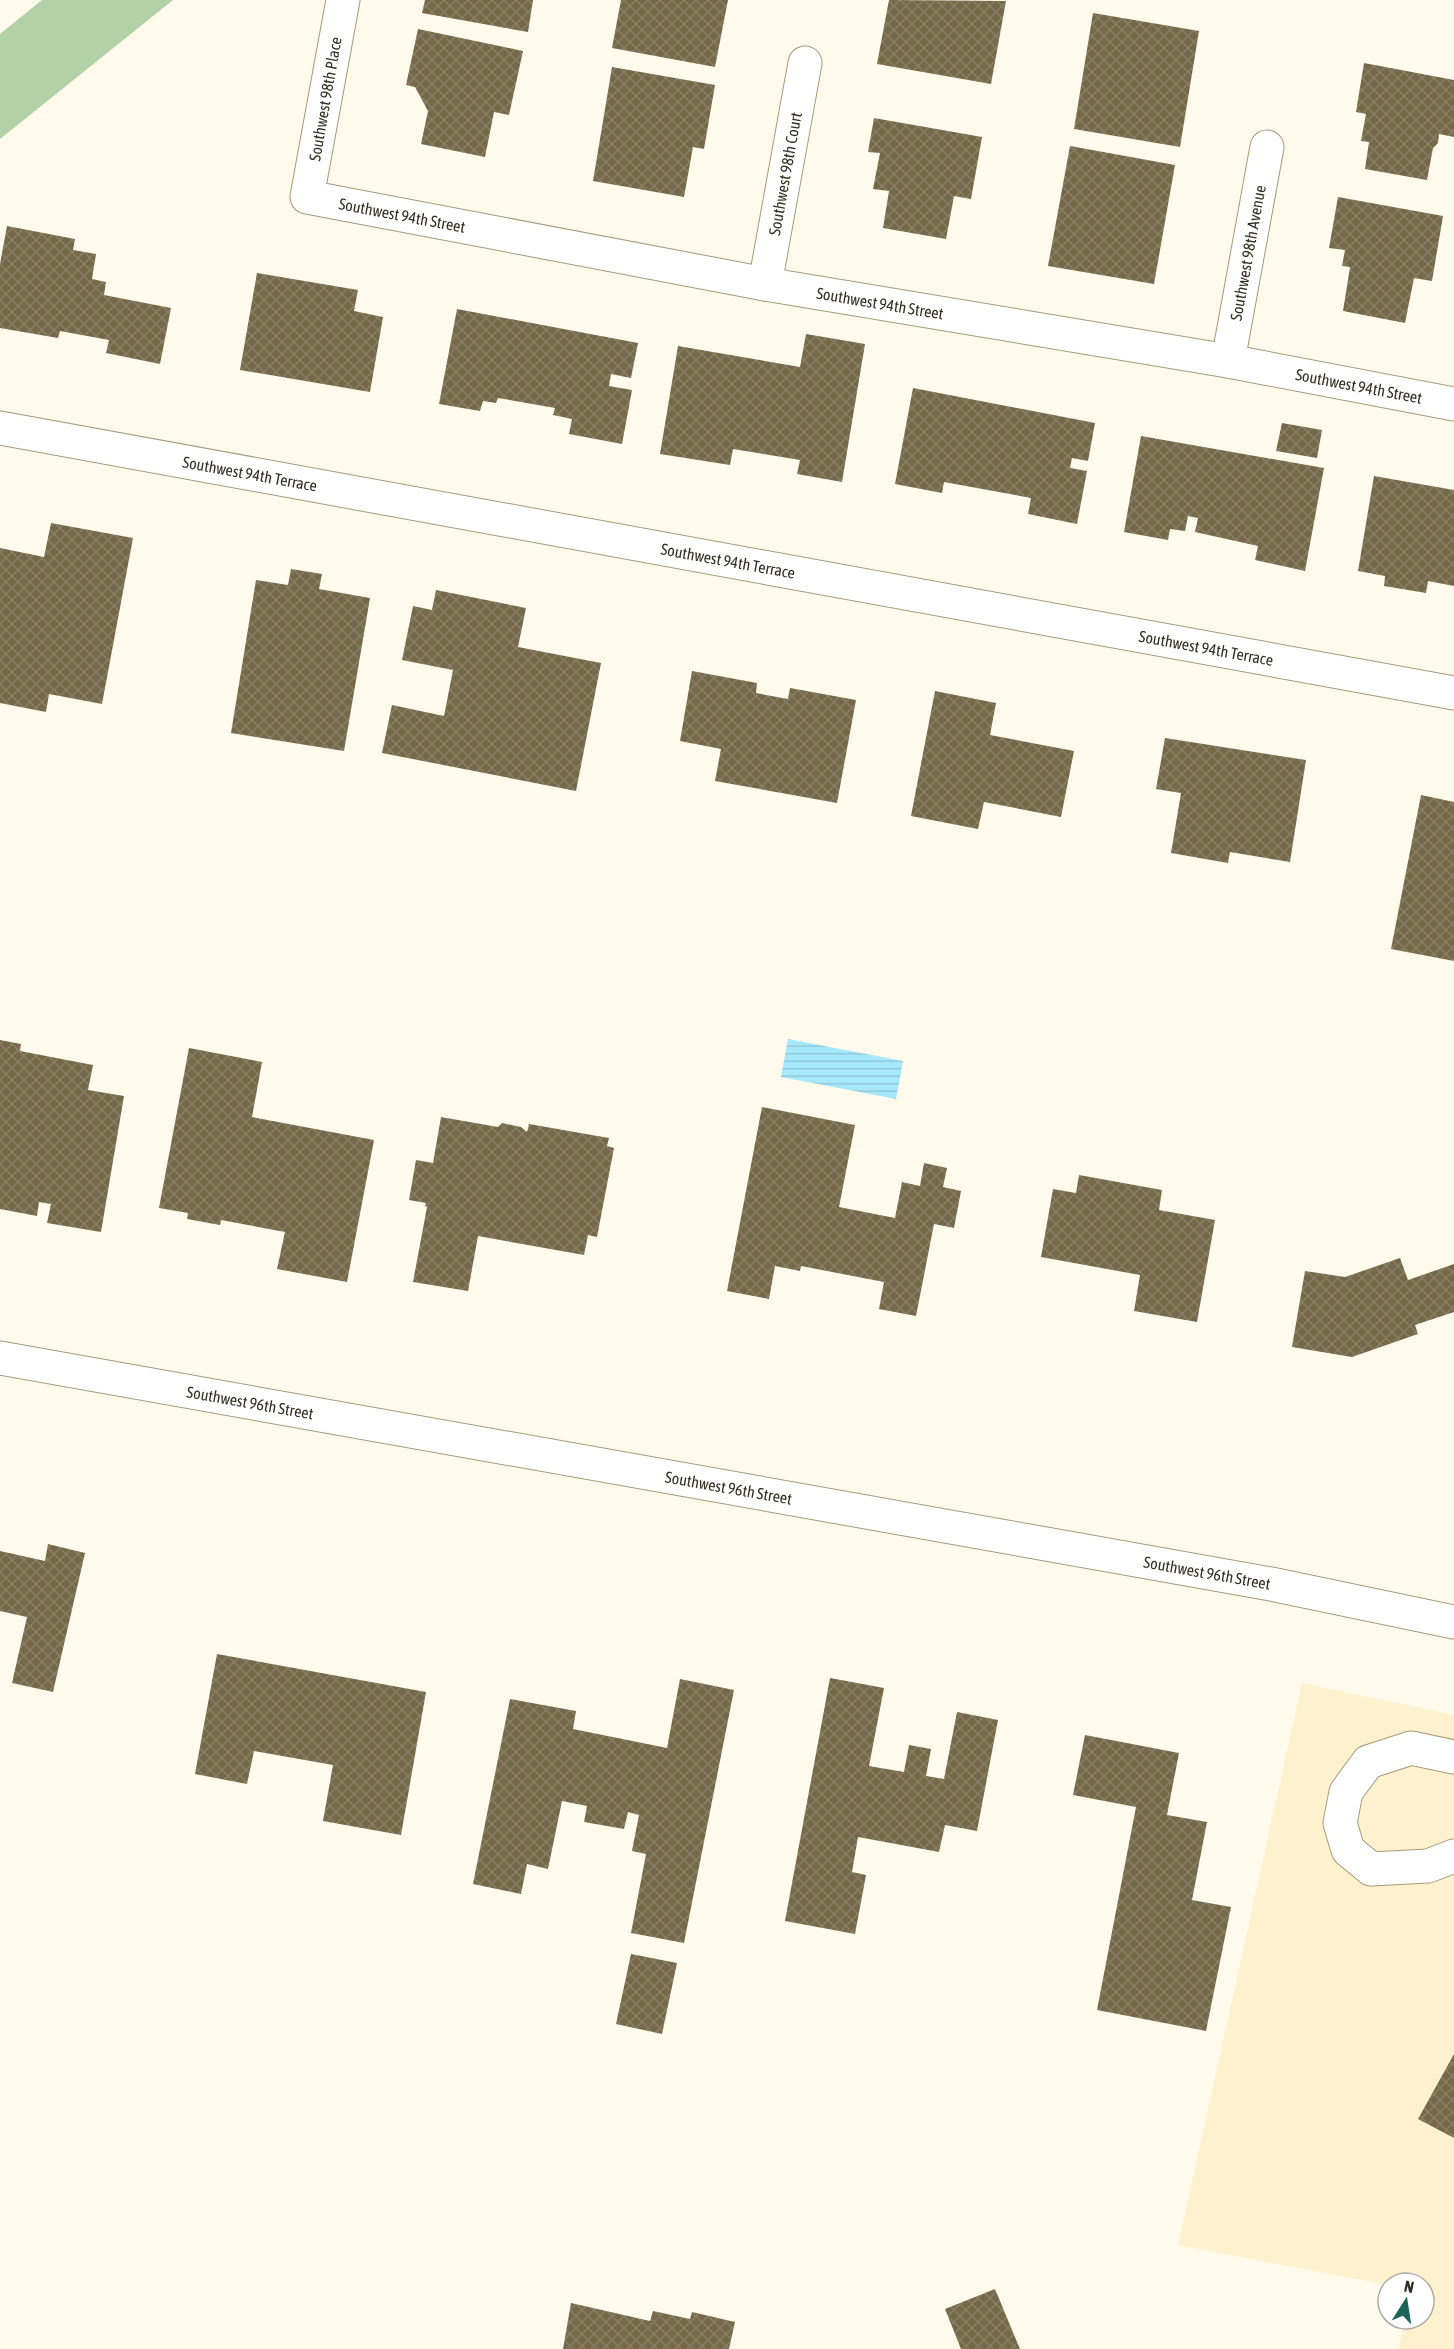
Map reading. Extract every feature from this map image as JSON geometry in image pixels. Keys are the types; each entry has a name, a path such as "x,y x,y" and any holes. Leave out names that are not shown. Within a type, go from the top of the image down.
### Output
{"street":[{"name":"Southwest 98th Place","path":"307,197 343,0"},
{"name":"Southwest 98th Court","path":"765,284 805,63"},
{"name":"Southwest 98th Avenue","path":"1228,361 1268,147"},
{"name":"Southwest 94th Street","path":"307,197 765,284 1228,361 1454,404"},
{"name":"Southwest 94th Terrace","path":"0,428 1454,693"},
{"name":"Southwest 96th Street","path":"0,1359 1271,1584 1454,1622"},
{"path":"1454,1757 1411,1748 1368,1762 1346,1792 1340,1822 1348,1850 1371,1869 1428,1866 1454,1856"}],"shaded area":[{"path":"1302,1683 1454,1715 1454,2349 1399,2349 1402,2331 1436,2331 1436,2271 1376,2271 1376,2283 1178,2245"}],"green space":[{"path":"42,0 173,0 0,139 0,34"}],"water":[{"path":"788,1039 903,1061 896,1099 781,1077"}],"building":[{"path":"425,0 533,0 528,32 422,13"},
{"path":"621,0 728,0 715,67 612,48"},
{"path":"889,0 1006,1 991,84 877,64"},
{"path":"1093,13 1199,31 1180,147 1074,129"},
{"path":"418,29 523,51 509,115 494,112 485,157 421,144 428,111 415,87 406,85"},
{"path":"1364,63 1454,80 1454,137 1439,134 1438,143 1433,148 1427,180 1365,169 1369,142 1361,141 1366,114 1356,112"},
{"path":"612,67 715,85 704,149 693,147 684,197 593,181"},
{"path":"874,118 982,137 971,199 954,196 946,239 883,228 889,191 873,189 880,153 868,152"},
{"path":"1070,146 1175,165 1154,284 1048,266"},
{"path":"1338,197 1443,216 1432,281 1414,278 1405,323 1343,311 1350,267 1342,266 1345,250 1329,248"},
{"path":"7,226 75,239 73,250 96,254 92,279 106,282 104,295 171,308 160,364 106,353 109,340 60,331 58,338 0,328 0,264"},
{"path":"257,273 358,290 354,311 383,317 370,392 240,370"},
{"path":"457,309 638,343 631,378 611,374 609,386 632,390 622,444 569,434 572,419 553,415 555,408 498,398 496,403 483,401 480,411 439,404"},
{"path":"806,334 865,344 842,482 797,474 800,460 733,449 730,465 660,454 678,346 800,367"},
{"path":"913,388 1095,423 1088,461 1072,458 1070,468 1087,471 1077,524 1028,514 1031,498 944,482 942,493 895,484"},
{"path":"1282,423 1322,430 1317,458 1276,451"},
{"path":"1141,436 1324,468 1305,571 1255,560 1258,546 1195,532 1198,518 1188,516 1185,531 1170,529 1168,540 1124,532"},
{"path":"1374,476 1454,490 1454,586 1428,581 1426,593 1384,586 1385,576 1358,571"},
{"path":"51,523 133,538 102,704 49,694 46,712 0,703 0,548 44,557"},
{"path":"291,569 322,574 319,589 370,598 344,751 231,733 256,580 288,585"},
{"path":"436,590 526,608 518,647 601,663 576,791 382,753 392,705 444,716 453,670 402,660 413,606 432,610"},
{"path":"692,671 757,683 756,693 788,699 790,688 856,700 837,803 715,781 721,749 680,741"},
{"path":"935,691 996,703 990,735 1074,751 1061,817 984,802 978,829 911,816"},
{"path":"1165,738 1306,760 1290,862 1230,852 1228,863 1171,853 1181,793 1156,789"},
{"path":"1421,795 1454,802 1454,961 1391,949"},
{"path":"0,1040 21,1044 20,1051 93,1065 88,1090 124,1096 101,1232 47,1223 51,1204 39,1202 37,1216 0,1209"},
{"path":"189,1048 262,1062 252,1117 374,1140 347,1282 277,1269 285,1232 221,1220 220,1225 187,1219 188,1213 159,1208"},
{"path":"762,1107 855,1125 839,1207 895,1218 902,1182 920,1186 924,1163 947,1168 943,1187 961,1191 954,1228 934,1224 916,1316 879,1309 884,1282 801,1266 800,1271 775,1266 769,1299 727,1291"},
{"path":"441,1117 498,1127 502,1123 521,1127 527,1132 529,1124 609,1138 607,1146 614,1148 597,1237 588,1235 584,1255 478,1236 468,1291 413,1282 427,1207 426,1203 409,1200 416,1160 433,1163"},
{"path":"1079,1175 1162,1190 1159,1210 1215,1220 1197,1322 1134,1311 1140,1275 1041,1257 1053,1189 1076,1193"},
{"path":"1400,1258 1408,1280 1454,1264 1454,1312 1415,1325 1418,1334 1352,1357 1292,1347 1305,1271 1345,1277"},
{"path":"48,1544 85,1553 53,1692 12,1683 27,1617 0,1611 0,1551 45,1561"},
{"path":"217,1654 426,1692 401,1835 323,1821 333,1765 254,1751 247,1784 195,1774"},
{"path":"830,1678 884,1688 869,1766 904,1772 909,1745 931,1749 926,1776 944,1779 957,1712 998,1720 977,1831 945,1825 939,1852 858,1837 852,1872 866,1875 855,1934 785,1921"},
{"path":"680,1679 734,1690 684,1943 631,1933 646,1854 632,1851 639,1815 628,1812 624,1829 584,1822 587,1806 562,1801 548,1869 527,1864 521,1894 473,1884 510,1699 576,1711 573,1729 667,1748"},
{"path":"1085,1735 1179,1753 1167,1815 1207,1822 1192,1900 1231,1907 1206,2031 1097,2010 1136,1807 1073,1795"},
{"path":"631,1954 677,1963 662,2034 616,2024"},
{"path":"1454,2054 1454,2138 1418,2119"},
{"path":"995,2289 1020,2349 961,2349 945,2309"},
{"path":"571,2303 650,2321 653,2311 690,2319 692,2312 735,2322 729,2349 563,2349"}]}
